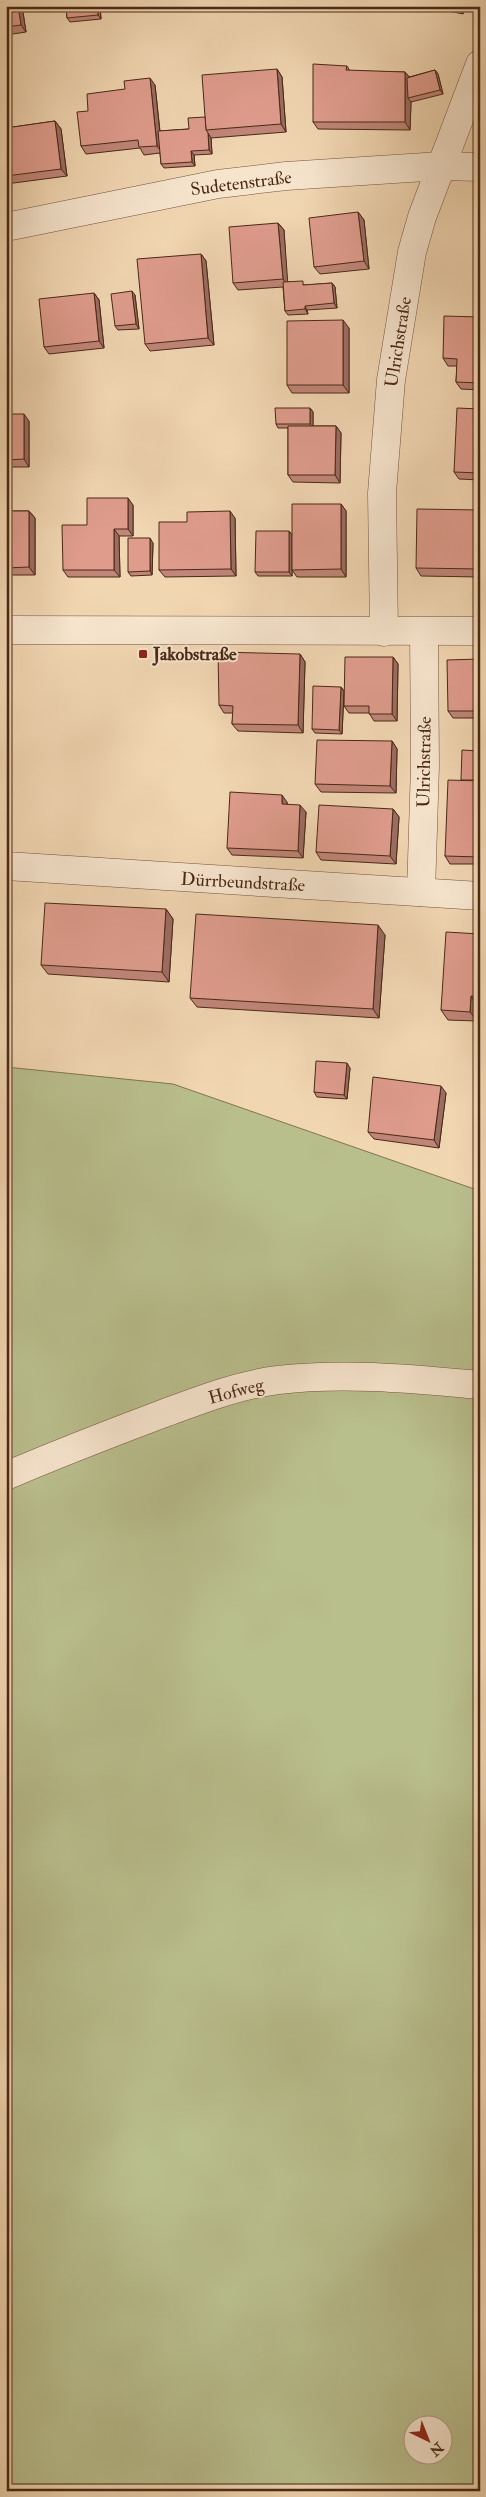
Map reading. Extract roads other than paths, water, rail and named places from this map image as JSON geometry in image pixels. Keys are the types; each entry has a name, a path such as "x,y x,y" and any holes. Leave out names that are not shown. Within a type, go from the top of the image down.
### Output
{"street":[{"name":"Ulrichstraße","path":"384,632 382,493 391,380 412,252 441,166 480,64"},
{"name":"Sudetenstraße","path":"6,227 218,184 286,176 441,166 480,167"},
{"path":"6,630 480,631"},
{"name":"Ulrichstraße","path":"421,892 424,766 424,632"},
{"name":"Dürrbeundstraße","path":"6,866 480,896"},
{"name":"Hofweg","path":"6,1476 70,1448 212,1396 277,1380 308,1377 392,1377 480,1385"}],"place":[{"name":"Jakobstraße","path":"143,654"}]}
